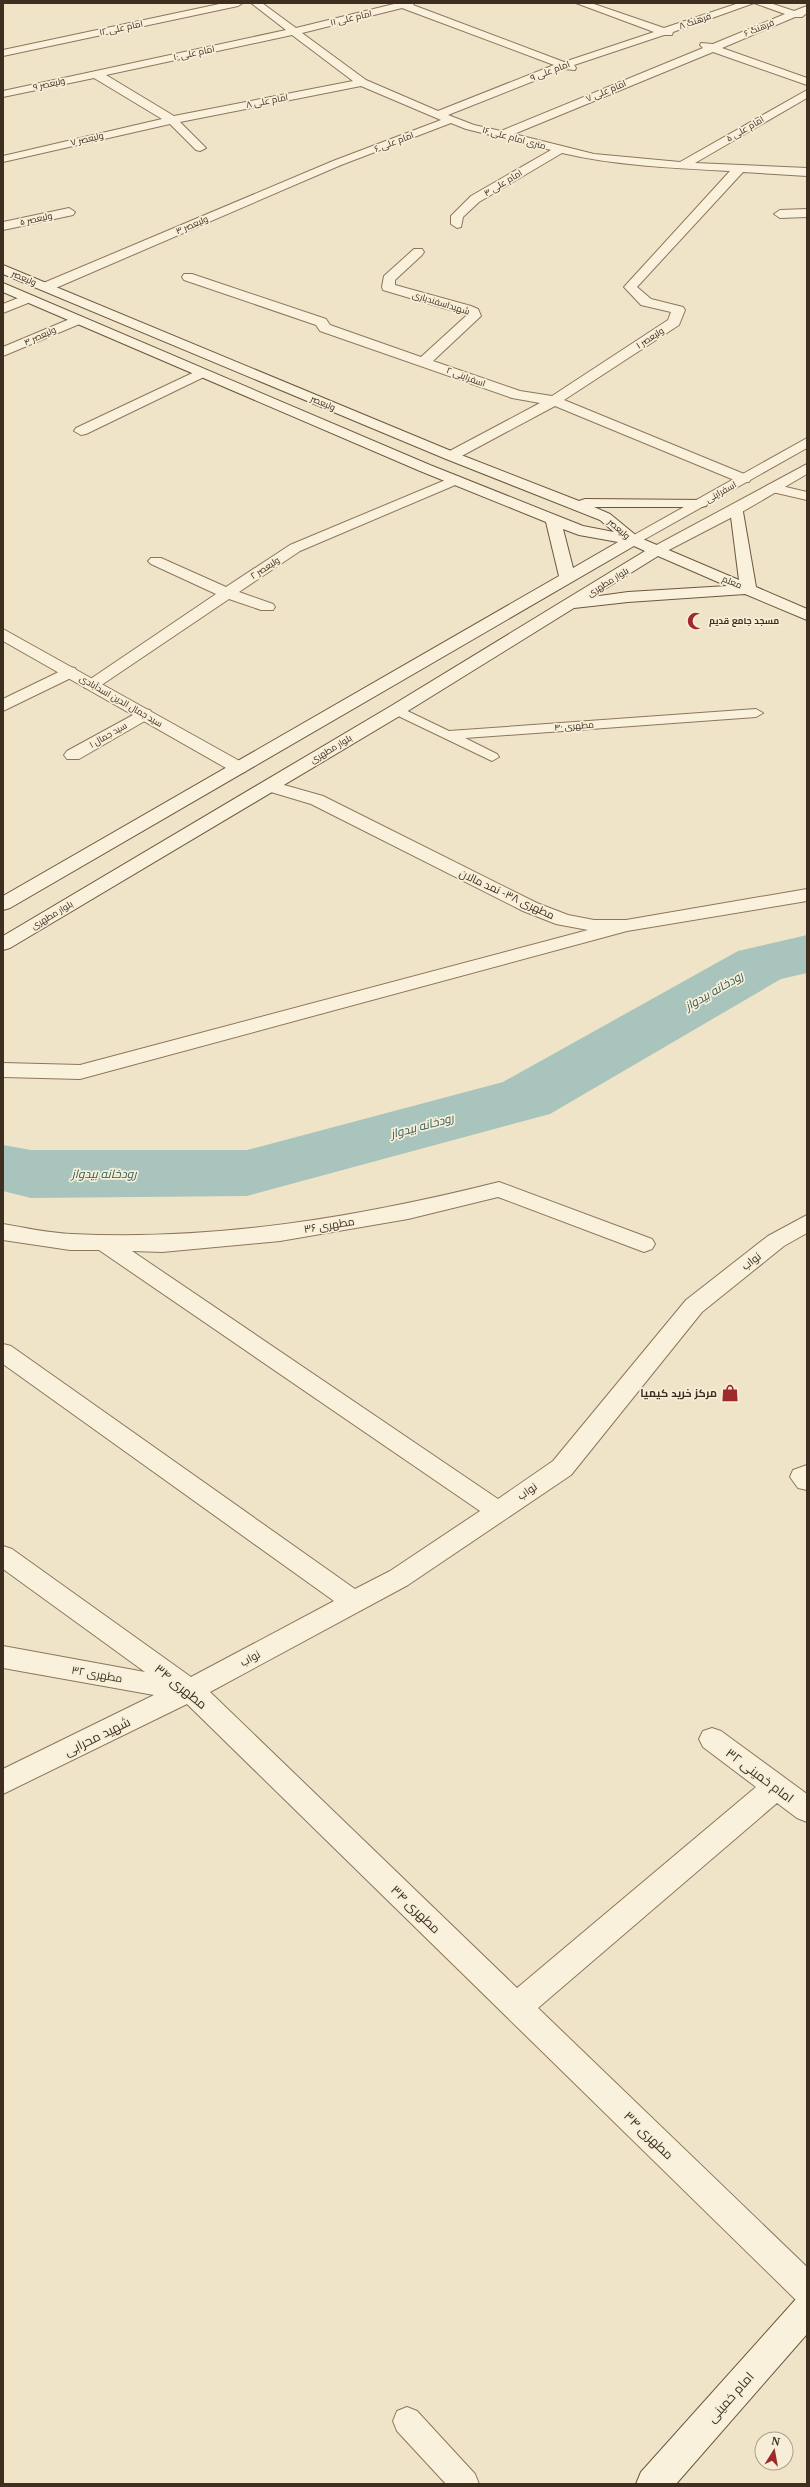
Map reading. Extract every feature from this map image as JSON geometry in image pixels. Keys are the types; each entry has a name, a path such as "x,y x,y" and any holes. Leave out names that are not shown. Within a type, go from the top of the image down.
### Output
{"street":[{"name":"امام علی ۱۲","path":"3,52 238,3"},
{"name":"۱۶ متری امام علی","path":"256,3 362,82 381,92 450,120 559,150 594,157 739,169 807,172"},
{"path":"581,3 684,38"},
{"name":"فرهنگ ۸","path":"665,32 748,3"},
{"path":"759,3 807,18"},
{"name":"امام علی ۱۱","path":"292,31 347,20 406,4"},
{"path":"406,4 583,72"},
{"name":"فرهنگ ۶","path":"710,47 807,9"},
{"name":"امام علی ۱۰","path":"96,74 292,31"},
{"name":"امام علی ۹","path":"437,115 565,66 665,32"},
{"path":"697,43 807,82"},
{"name":"امام علی ۷","path":"502,135 710,47"},
{"path":"96,74 172,120 200,148"},
{"name":"ولیعصر ۹","path":"6,92 96,74"},
{"name":"امام علی ۸","path":"172,120 362,82"},
{"name":"امام علی ۵","path":"683,165 807,93"},
{"name":"ولیعصر ۷","path":"3,159 172,120"},
{"name":"امام علی ۶","path":"337,163 450,120"},
{"name":"امام علی ۴","path":"457,224 457,216 475,199 559,150"},
{"name":"ولیعصر ۳","path":"46,287 337,163"},
{"name":"ولیعصر ۱","path":"425,468 451,456 554,401 674,322 678,310 646,302 630,287 739,169"},
{"name":"ولیعصر ۵","path":"3,226 69,212"},
{"path":"780,214 807,213"},
{"name":"شهیداسفندیاری","path":"418,252 389,279 388,287 466,309 473,312 474,316 425,361"},
{"name":"ولیعصر","path":"3,269 451,456 605,517 632,540"},
{"name":"اسفراینی ۲","path":"188,277 321,322 325,328 425,361 517,395 554,401 744,479"},
{"name":"ولیعصر","path":"3,287 425,468 579,530 632,540"},
{"path":"3,309 28,298"},
{"name":"ولیعصر ۴","path":"3,352 78,320"},
{"path":"81,431 201,373"},
{"name":"اسفراینی","path":"632,540 744,479 807,442"},
{"path":"656,551 737,510 807,468"},
{"name":"ولیعصر ۲","path":"91,684 295,548 455,480"},
{"path":"773,488 807,496"},
{"path":"565,501 601,504 701,503"},
{"path":"570,605 628,597 748,589 737,510"},
{"path":"553,519 567,576"},
{"path":"3,904 567,576 632,540"},
{"name":"معلم","path":"632,540 807,615"},
{"name":"بلوار مطهری","path":"3,944 397,710 656,551"},
{"path":"156,561 227,593 267,607"},
{"name":"سید جمال الدین اسدآبادی","path":"3,634 239,768"},
{"path":"3,706 69,672"},
{"name":"سید جمال ۱","path":"73,755 144,714"},
{"name":"مطهری ۳۸- نمد مالان","path":"270,786 317,800 530,907 563,920 586,924 626,926 807,895"},
{"path":"788,898 807,882"},
{"path":"3,1070 80,1072 626,926"},
{"name":"مطهری ۳۶","path":"3,1232 70,1242 162,1244 280,1233 408,1212 499,1189 644,1244"},
{"name":"نواب","path":"190,1690 399,1578 562,1468 694,1306 776,1241 807,1223"},
{"path":"104,1242 498,1511"},
{"path":"3,1352 354,1602"},
{"name":"مطهری ۳۴","path":"3,1556 190,1690 807,2289"},
{"name":"مطهری ۳۲","path":"3,1658 190,1690"},
{"name":"شهید محرابی","path":"3,1782 190,1690"},
{"name":"امام خمینی ۳۲","path":"712,1739 807,1810"},
{"path":"517,2007 776,1787"},
{"name":"امام خمینی","path":"653,2484 807,2310"}],"lane":[{"name":"مطهری ۴۰","path":"397,710 447,734 756,713"},
{"path":"447,734 492,757"},
{"path":"407,2421 465,2484"}],"waterway":[{"name":"رودخانه بیدواز","path":"3,1168 31,1174 247,1173 526,1098 760,965 807,954"}],"place":[{"name":"مسجد جامع قدیم","path":"696,621"},
{"name":"مرکز خرید کیمیا","path":"730,1393"}]}
